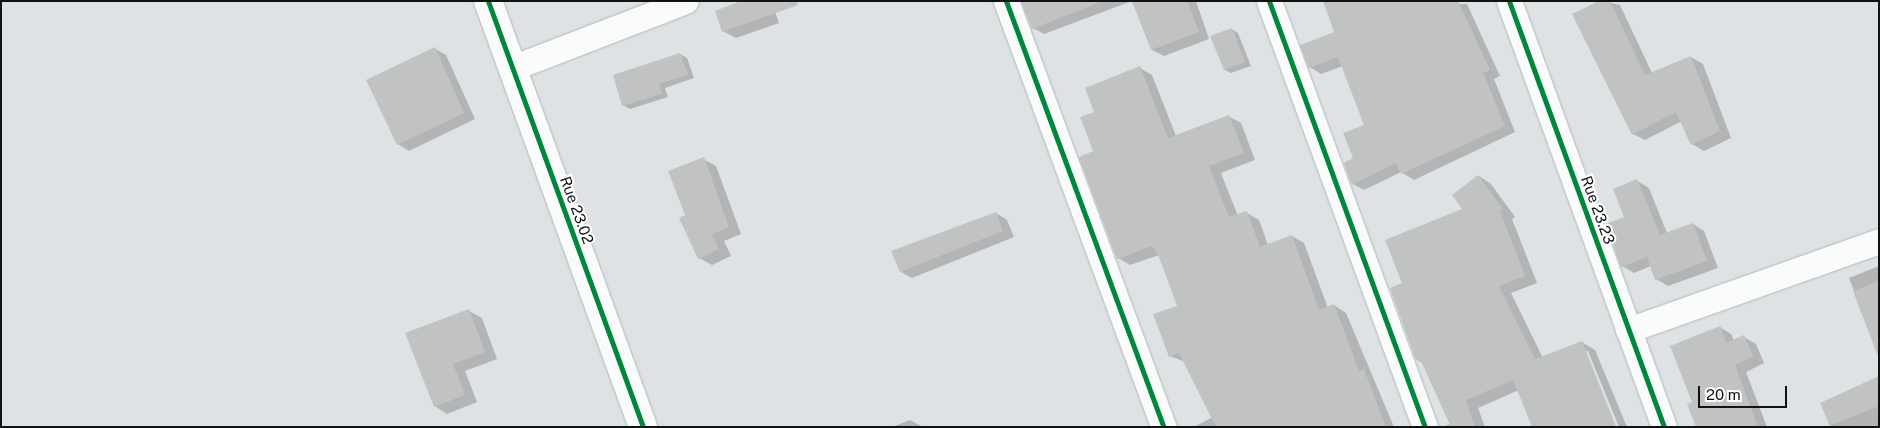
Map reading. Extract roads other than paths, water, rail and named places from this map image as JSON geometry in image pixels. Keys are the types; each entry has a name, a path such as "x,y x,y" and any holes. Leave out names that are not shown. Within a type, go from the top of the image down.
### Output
{"street":[{"name":"Rue 23.02","path":"488,1 643,427"},
{"path":"512,68 686,1"},
{"path":"1006,1 1164,427"},
{"path":"1269,1 1425,427"},
{"name":"Rue 23.23","path":"1508,1 1664,427"},
{"path":"1628,330 1879,241"}]}
